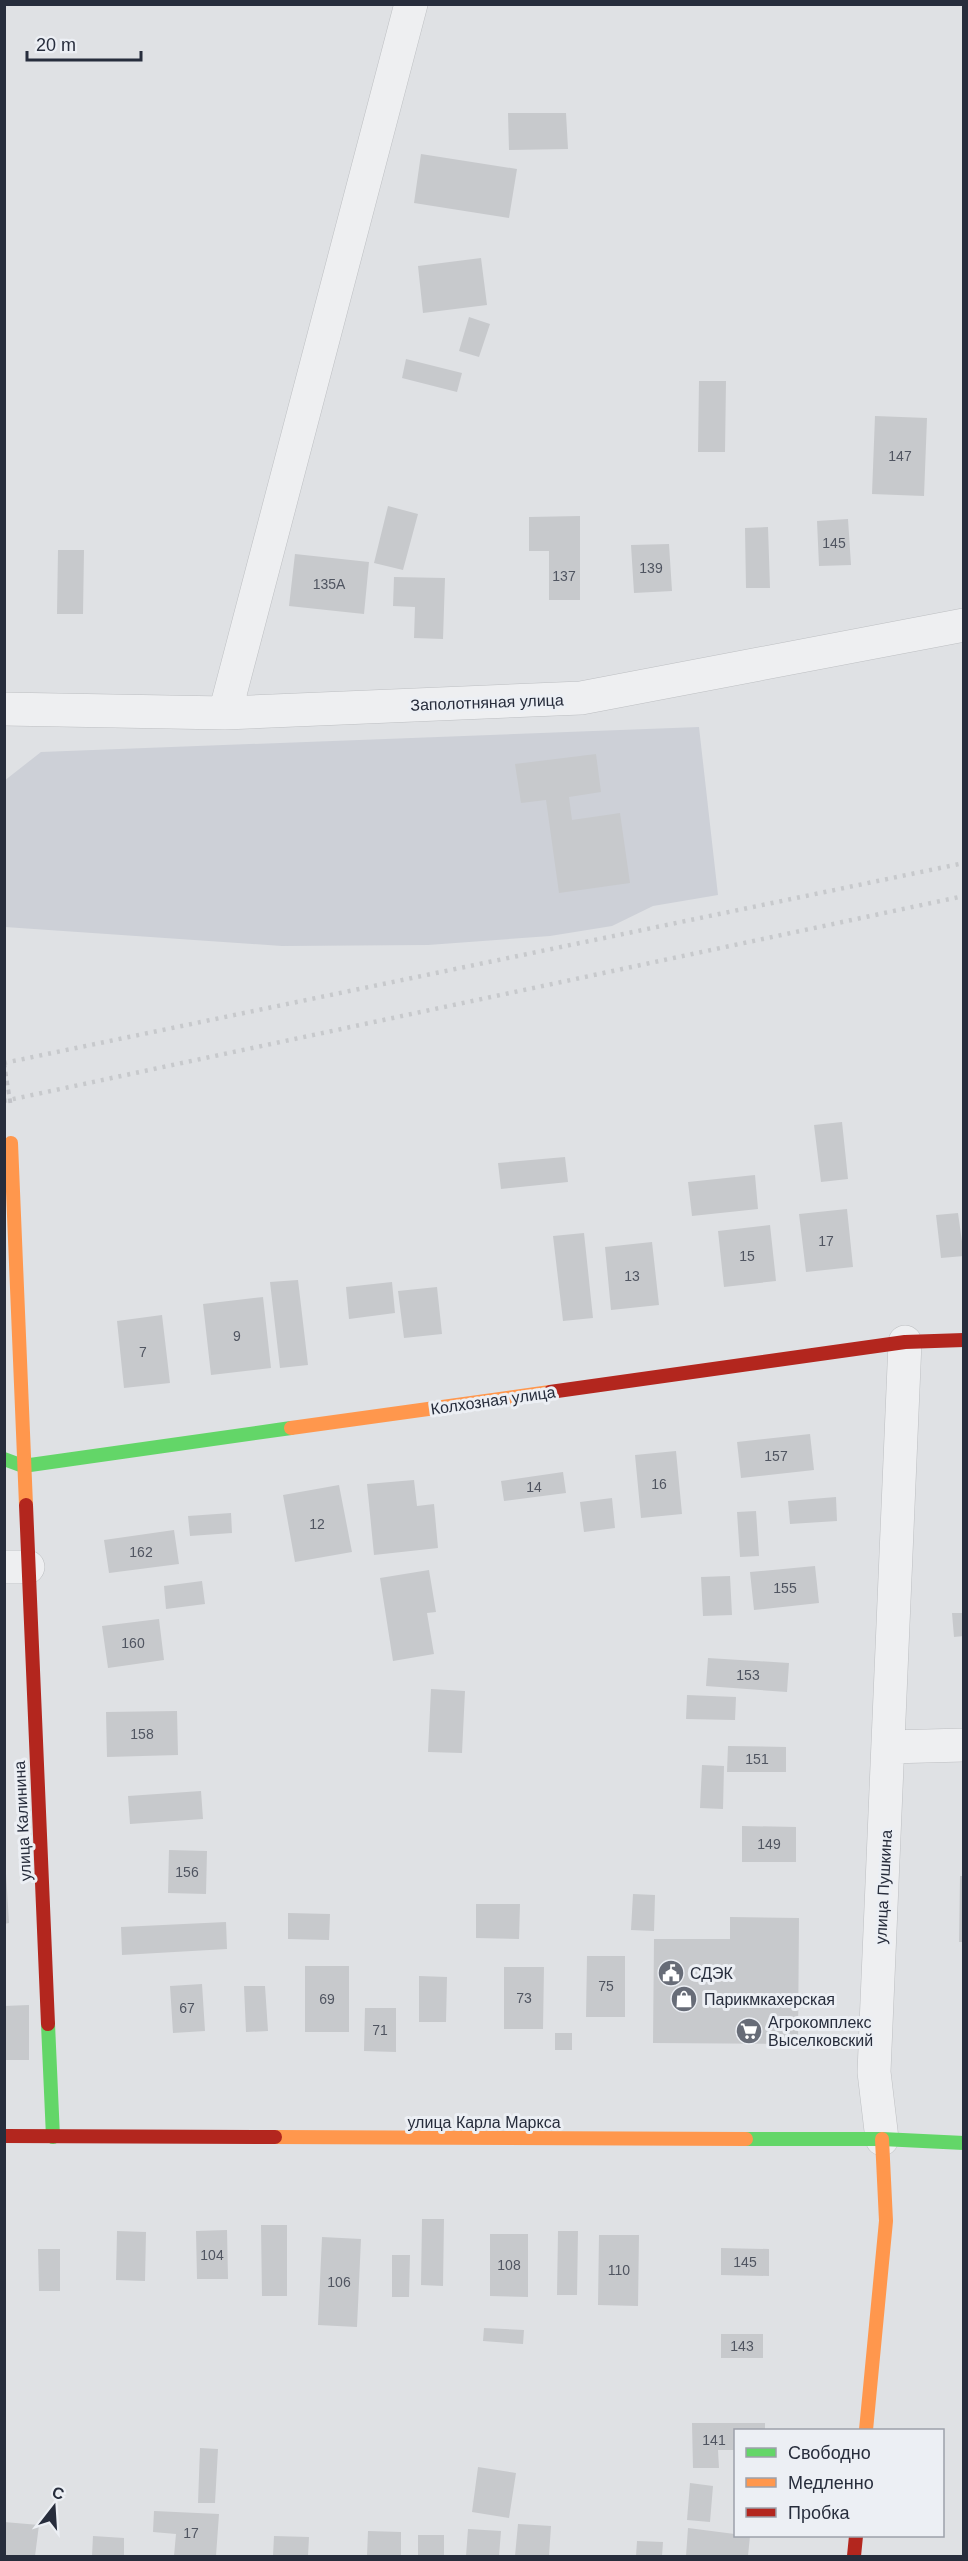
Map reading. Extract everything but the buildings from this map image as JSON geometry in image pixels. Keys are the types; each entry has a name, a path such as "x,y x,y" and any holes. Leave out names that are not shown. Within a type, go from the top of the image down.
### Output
{"street":[{"path":"225,713 411,4"},
{"name":"Заполотняная улица","path":"4,709 225,713 581,698 963,625"},
{"name":"улица Калинина","path":"11,1143 23,1466 16,1567 53,2137"},
{"name":"Колхозная улица","path":"23,1466 905,1342 963,1340"},
{"name":"улица Пушкина","path":"866,2429 886,2221 882,2139 874,2072 905,1342"},
{"path":"4,1459 23,1466"},
{"path":"889,1747 963,1745"},
{"name":"улица Карла Маркса","path":"4,2136 882,2139 963,2142"},
{"path":"854,2556 856,2537"}],"path":[{"path":"4,1063 10,1100 11,1143"}],"shaded area":[{"path":"699,727 718,895 653,906 612,926 550,936 428,945 282,946 5,927 4,781 41,752"}],"railway":[{"path":"4,1063 964,863"},
{"path":"4,1101 964,896"}],"traffic: fast":[{"path":"4,1459 23,1466 291,1428"},
{"path":"48,2024 53,2137"},
{"path":"746,2139 882,2139 964,2143"}],"traffic: slow":[{"path":"11,1143 26,1505"},
{"path":"291,1428 550,1392"},
{"path":"275,2137 746,2139"},
{"path":"866,2429 886,2221 882,2139"}],"traffic: jam":[{"path":"550,1392 905,1342 964,1340"},
{"path":"26,1505 48,2024"},
{"path":"4,2136 275,2137"},
{"path":"854,2556 856,2537"}],"place":[{"name":"СДЭК","path":"671,1973"},
{"name":"Парикмкахерская","path":"684,1999"},
{"name":"Агрокомплекс Выселковский","path":"749,2031"}]}
